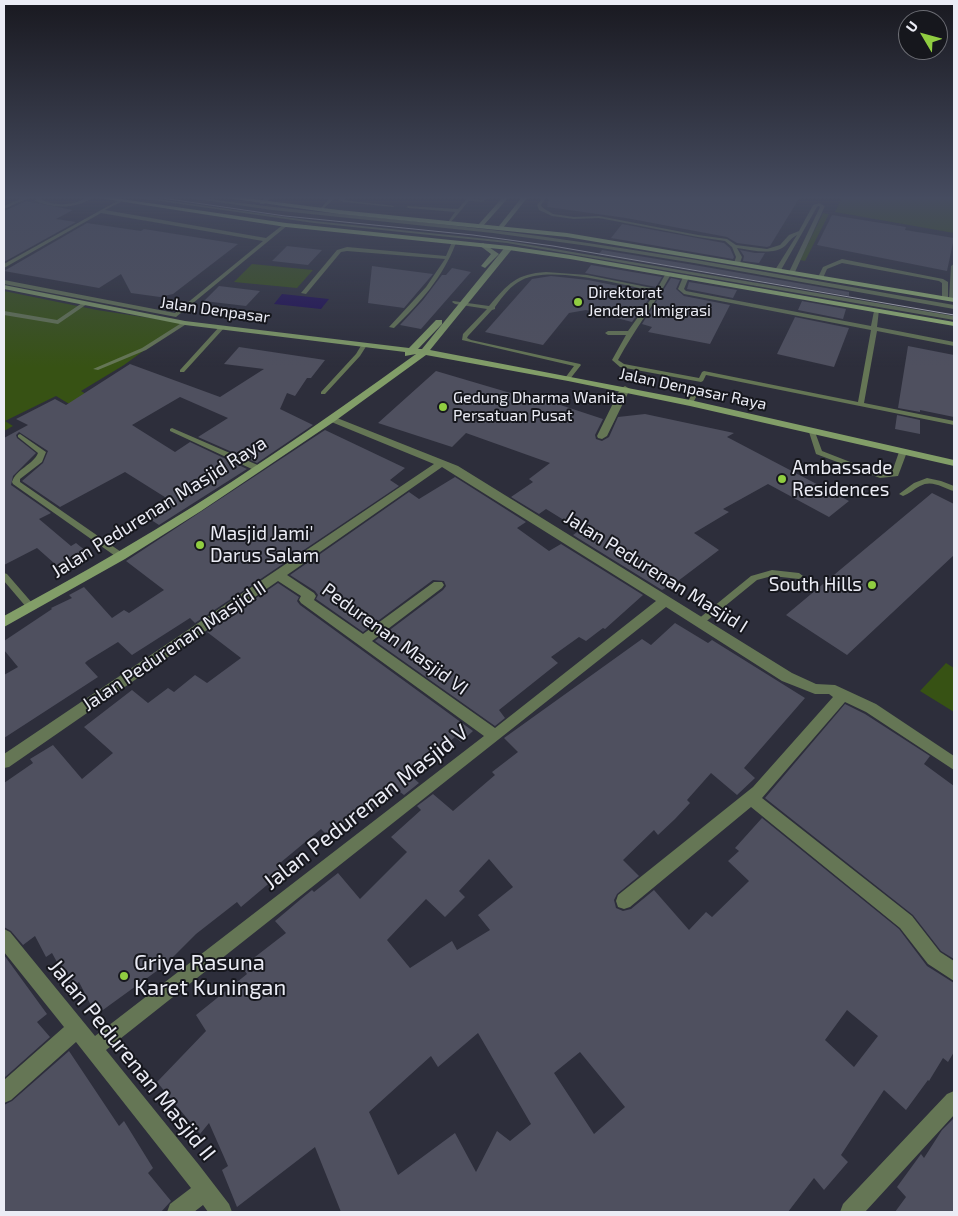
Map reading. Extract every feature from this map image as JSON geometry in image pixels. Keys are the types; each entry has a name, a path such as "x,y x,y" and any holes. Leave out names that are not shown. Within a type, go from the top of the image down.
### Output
{"main road":[{"path":"544,254 954,324"},
{"path":"677,254 792,272 951,301"}],"street":[{"name":"Jalan Pedurenan Masjid Raya","path":"332,420 329,414 333,410 413,351 495,254"},
{"name":"Jalan Pedurenan Masjid Raya","path":"4,622 121,556 332,420 424,352 504,254"},
{"name":"Jalan Denpasar","path":"4,287 185,323 424,352"},
{"name":"Jalan Denpasar Raya","path":"424,352 625,389 954,463"},
{"path":"602,436 625,389"},
{"name":"Jalan Pedurenan Masjid I","path":"332,420 443,462 799,684 815,689 830,690 871,708 954,764"},
{"name":"Jalan Pedurenan Masjid II","path":"4,762 443,462"},
{"name":"Pedurenan Masjid VI","path":"278,575 310,596 305,600 494,734"},
{"path":"363,641 438,585"},
{"name":"Jalan Pedurenan Masjid V","path":"93,1049 494,734 610,646 666,600"},
{"path":"624,901 751,798 843,695"},
{"path":"751,798 906,922 934,958 954,972"},
{"name":"Jalan Pedurenan Masjid II","path":"4,938 221,1212"},
{"path":"4,1093 76,1029"},
{"path":"851,1212 954,1101"},
{"path":"178,1212 205,1190"}],"lane":[{"path":"4,266 25,254"},
{"path":"4,282 176,315 250,254"},
{"path":"304,293 337,254"},
{"path":"400,254 447,258"},
{"path":"392,327 423,296 449,254"},
{"path":"576,254 954,318"},
{"path":"645,254 951,301"},
{"path":"737,263 739,257 738,254"},
{"path":"778,270 788,254"},
{"path":"792,272 801,254"},
{"path":"821,277 825,268 842,261 941,280 945,282 951,301"},
{"path":"951,301 954,266"},
{"path":"568,378 578,364 464,339 514,282 525,276 567,274 659,290"},
{"path":"668,274 630,332 615,360 622,366 701,380 704,372 954,423"},
{"path":"686,277 681,289 684,292 954,344"},
{"path":"455,302 493,308"},
{"path":"4,313 58,322 84,304"},
{"path":"861,404 878,311"},
{"path":"96,369 144,349 185,323"},
{"path":"182,371 222,328"},
{"path":"608,333 630,332"},
{"path":"323,394 358,355 364,344"},
{"path":"690,403 695,393"},
{"path":"172,430 257,468"},
{"path":"812,432 819,452 880,476 895,474 903,452"},
{"path":"20,436 42,452 39,460 18,478 16,482 121,556"},
{"path":"903,494 920,480 930,480 954,489"},
{"path":"700,622 754,578 772,573 799,576"},
{"path":"4,576 30,606"}],"green space":[{"path":"803,254 809,254 805,261 800,260"},
{"path":"252,264 313,270 297,288 234,282"},
{"path":"4,291 97,310 182,323 124,365 81,391 131,422 114,431 56,396 5,421 13,426 4,431"},
{"path":"946,663 954,668 954,712 920,691"}],"shaded area":[{"path":"282,294 329,299 321,309 274,304"}],"building":[{"path":"4,254 19,254 4,262"},
{"path":"34,254 225,254 173,294 160,297 131,293 121,274 99,288 4,271"},
{"path":"279,254 319,254 308,265 272,261"},
{"path":"599,254 625,254 694,265 849,292 849,296"},
{"path":"702,254 733,254 733,259"},
{"path":"742,254 765,254 759,263 743,261"},
{"path":"861,254 951,254 947,271"},
{"path":"591,265 662,277 656,287 585,273"},
{"path":"372,266 433,274 404,308 368,303"},
{"path":"452,268 471,272 421,329 400,325 423,300 442,275 446,275"},
{"name":"Direktorat Jenderal Imigrasi","path":"551,276 588,280 653,293 632,322 586,310 569,313 543,345 485,332 532,279"},
{"path":"671,278 680,280 676,289 684,296 730,305 710,344 648,332 652,327 642,324"},
{"path":"689,282 737,290 733,298 687,289"},
{"path":"219,286 260,291 246,306 204,301"},
{"path":"802,301 846,309 843,319 798,310"},
{"path":"795,317 849,328 834,367 777,354"},
{"path":"908,346 954,355 954,417 920,410 920,412 898,408"},
{"path":"239,347 325,360 311,378 307,378 295,396 287,393 280,409 313,425 257,463 198,437 228,418 180,397 132,425 175,452 190,442 247,469 159,525 142,514 168,499 125,472 60,507 22,481 43,463 48,451 19,432 16,435 17,438 36,453 13,476 11,485 51,513 39,519 71,546 76,543 91,555 63,571 37,548 4,565 4,438 28,425 16,419 55,399 66,405 130,364 220,397 264,369 224,364"},
{"path":"436,371 524,397 527,394 603,419 595,435 596,439 602,441 609,437 618,417 645,414 734,433 727,437 849,501 829,517 768,484 723,509 729,512 694,533 719,550 678,581 662,590 573,535 580,530 546,509 539,514 511,497 533,482 529,479 550,463 466,433 452,447 378,423"},
{"path":"897,415 920,420 920,434 895,429"},
{"path":"325,430 405,468 390,480 399,486 195,623 190,618 132,655 118,642 87,661 85,663 98,677 4,738 4,675 18,667 4,650 4,641 51,608 72,598 69,595 84,587 112,618 124,610 129,613 164,590 126,561"},
{"path":"455,477 526,522 517,528 549,551 561,544 643,595 605,629 603,628 586,641 579,637 551,657 558,663 499,710 505,718 495,726 375,641 443,590 446,586 444,581 433,580 363,632 316,599 318,595 315,591 290,575 409,492 419,499"},
{"name":"South Hills","path":"932,493 954,504 954,555 847,655 786,615"},
{"path":"278,583 299,597 297,601 300,605 473,731 461,742 455,737 422,766 424,768 412,777 419,783 404,795 396,789 366,814 360,808 327,835 321,829 280,863 286,869 241,907 237,902 196,934 165,965 96,1015 79,982 71,988 52,953 46,957 35,936 23,945 11,931 4,927 4,783 33,763 30,759 53,745 82,779 113,753 84,727 132,690 148,703 168,688 174,692 195,675 207,683 241,658 207,632"},
{"path":"675,623 708,643 712,640 805,698 744,768 755,778 737,795 711,773 687,800 690,803 675,819 658,835 654,830 623,860 639,876 617,894 614,900 616,908 623,911 631,909 654,890 689,930 706,912 712,917 749,881 728,861 739,851 735,848 762,818 899,929 927,966 954,983 954,1052 948,1062 943,1058 929,1081 906,1110 884,1090 841,1155 848,1162 824,1190 814,1178 788,1212 341,1212 315,1147 237,1207 222,1170 228,1166 209,1123 200,1134 157,1082 206,1031 196,1015 247,974 242,967 286,933 275,921 312,890 314,892 338,873 360,899 407,852 391,837 421,810 417,806 433,794 453,811 495,775 492,772 518,752 504,738 642,639 651,645","holes":["489,859 513,887 478,915 490,930 457,950 452,941 410,968 387,940 426,899 445,917 465,897 459,891","847,1010 878,1036 854,1067 825,1040","478,1033 531,1124 510,1141 497,1131 476,1172 455,1133 398,1175 369,1112 431,1056 438,1067","580,1052 625,1107 594,1134 554,1073"]},
{"path":"845,704 865,714 930,756 924,764 954,786 954,959 941,951 913,915 765,798"},
{"path":"4,955 47,1014 37,1022 50,1037 4,1078"},
{"path":"69,1051 119,1126 124,1121 153,1168 148,1173 171,1201 161,1212 4,1212 4,1105 12,1101"},
{"path":"954,1118 954,1212 895,1212 906,1197 897,1187 921,1154 924,1158 942,1130"}],"tram line":[{"path":"598,254 954,315"}],"place":[{"name":"Direktorat Jenderal Imigrasi","path":"578,302"},
{"name":"Gedung Dharma Wanita Persatuan Pusat","path":"443,407"},
{"name":"Ambassade Residences","path":"782,479"},
{"name":"Masjid Jami' Darus Salam","path":"200,545"},
{"name":"South Hills","path":"872,585"},
{"name":"Griya Rasuna Karet Kuningan","path":"124,976"}]}
